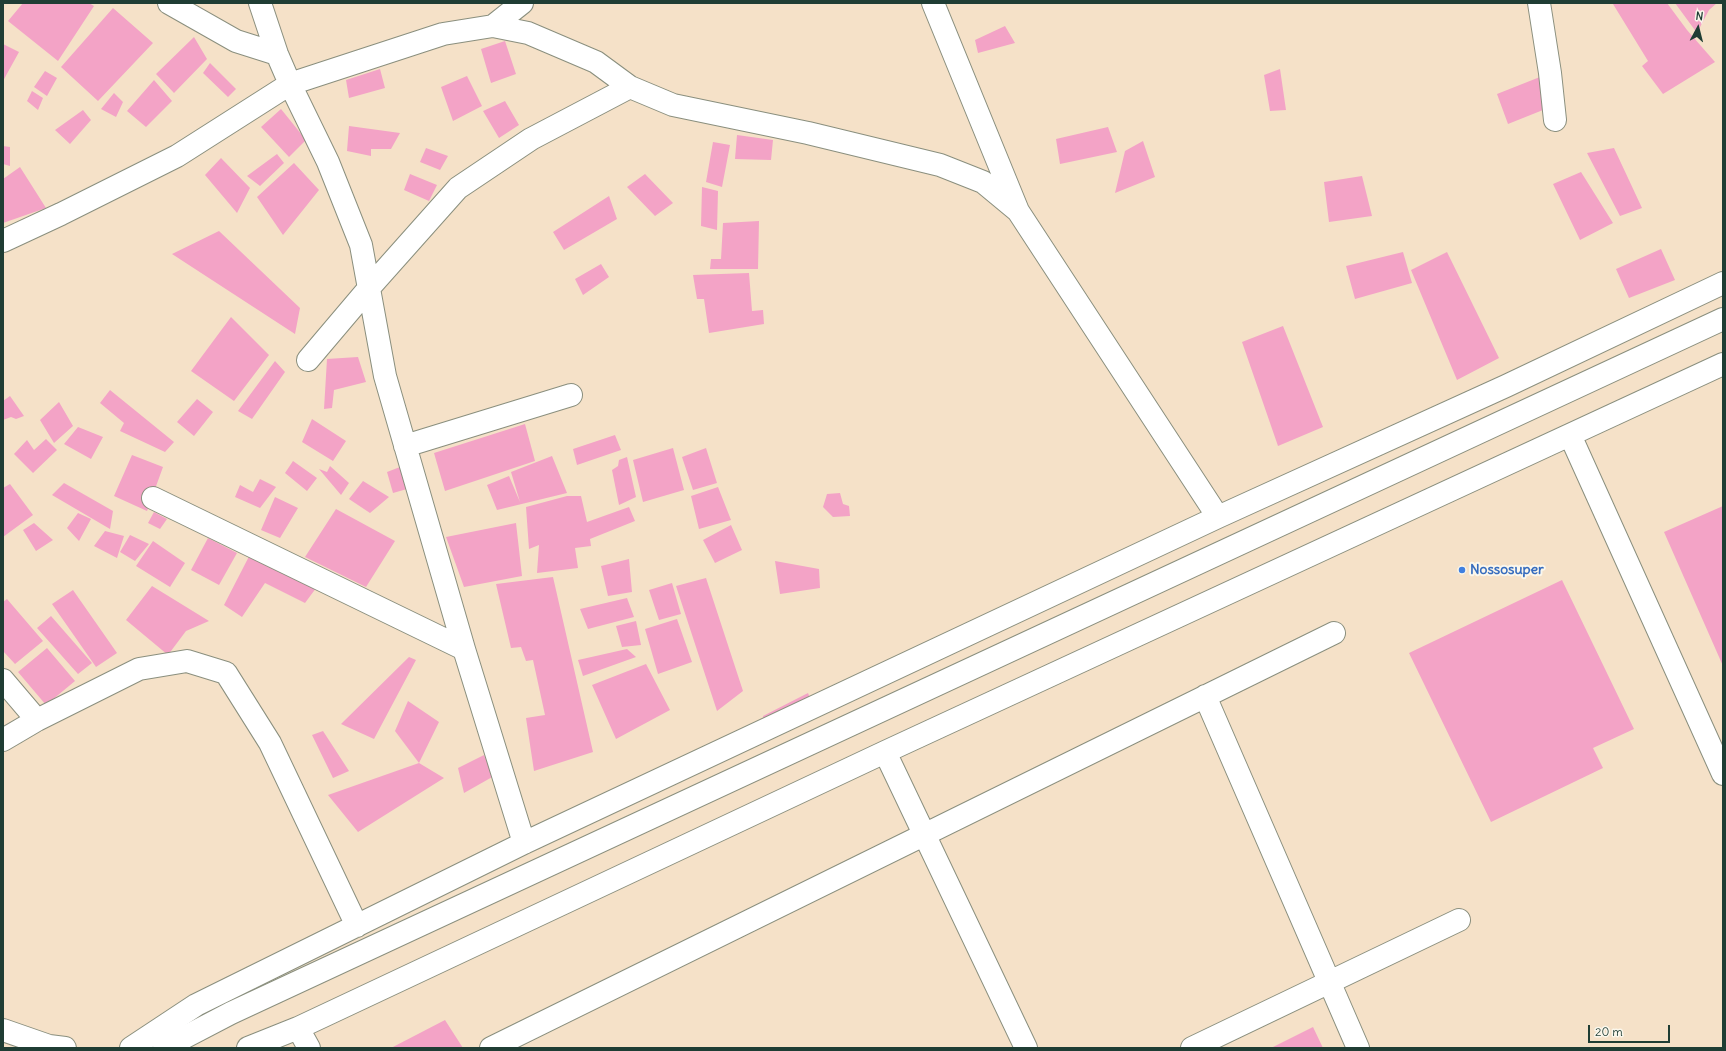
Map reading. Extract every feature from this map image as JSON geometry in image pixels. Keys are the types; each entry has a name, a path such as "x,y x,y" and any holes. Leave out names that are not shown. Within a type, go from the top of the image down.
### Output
{"street":[{"path":"169,3 236,41 277,54"},
{"path":"260,3 277,54 328,162 361,245 385,376 464,650 524,844"},
{"path":"493,26 522,3"},
{"path":"933,3 1018,212 1218,517"},
{"path":"1539,3 1550,73 1555,120"},
{"path":"3,241 177,156 290,84 444,34 493,26 528,33 596,62 630,87 673,105 808,133 940,165 983,182 1018,212"},
{"path":"308,360 369,288 458,188 531,139 630,87"},
{"path":"130,1048 196,1005 524,844 1218,517 1506,386 1723,283"},
{"path":"164,1048 231,1013 1723,319"},
{"path":"248,1048 298,1028 885,752 1723,364"},
{"path":"405,446 571,395"},
{"path":"1570,435 1723,774"},
{"path":"153,498 464,650"},
{"path":"491,1048 1334,633"},
{"path":"3,740 37,720 140,669 187,660 226,673 270,743 357,926"},
{"path":"3,680 37,720"},
{"path":"1205,696 1331,982 1358,1048"},
{"path":"885,752 1026,1048"},
{"path":"1192,1048 1460,920"},
{"path":"298,1028 310,1048"},
{"path":"3,1030 50,1046 65,1048"}],"building":[{"path":"23,3 89,3 94,6 58,61 8,21"},
{"path":"1667,3 1687,30 1715,62 1663,94 1642,66 1648,61 1613,4"},
{"path":"1675,3 1717,3 1709,10 1697,33"},
{"path":"113,8 153,43 98,101 61,67"},
{"path":"1005,26 1015,43 978,53 975,40"},
{"path":"194,37 207,59 174,93 156,74"},
{"path":"505,41 516,74 491,83 481,49"},
{"path":"3,44 19,52 3,81"},
{"path":"210,63 236,89 228,97 203,73"},
{"path":"380,69 385,88 349,98 346,80"},
{"path":"1280,69 1286,110 1270,111 1264,75"},
{"path":"45,71 57,78 47,96 34,87"},
{"path":"1550,73 1553,106 1508,124 1497,94"},
{"path":"467,76 482,106 453,121 441,87"},
{"path":"154,80 172,101 146,127 127,111"},
{"path":"32,91 43,98 38,110 27,101"},
{"path":"114,93 123,102 116,117 101,109"},
{"path":"505,101 519,125 499,138 483,111"},
{"path":"281,109 306,140 289,157 261,127"},
{"path":"83,110 91,120 70,144 55,130"},
{"path":"349,126 400,133 391,149 371,149 371,156 347,151"},
{"path":"1108,127 1117,152 1060,164 1056,139"},
{"path":"737,135 773,140 771,160 735,159"},
{"path":"1143,141 1155,177 1115,193 1125,151"},
{"path":"713,142 730,145 722,187 706,182"},
{"path":"3,146 10,147 10,166 3,164"},
{"path":"426,148 448,156 440,170 420,162"},
{"path":"1614,148 1642,208 1620,216 1587,153"},
{"path":"277,154 284,163 260,186 247,176"},
{"path":"221,158 250,188 237,213 205,175"},
{"path":"294,163 319,190 283,235 257,197"},
{"path":"20,167 46,208 3,223 3,179"},
{"path":"1581,172 1613,223 1580,240 1553,184"},
{"path":"410,174 437,185 429,201 404,190"},
{"path":"645,174 673,203 655,216 627,187"},
{"path":"1362,176 1372,216 1329,222 1324,182"},
{"path":"702,187 718,191 717,230 701,226"},
{"path":"609,196 617,219 564,250 553,232"},
{"path":"759,221 758,269 710,269 711,259 721,259 723,223"},
{"path":"219,231 300,308 295,334 172,254"},
{"path":"1661,249 1675,280 1629,298 1616,269"},
{"path":"1403,252 1412,283 1355,299 1346,266"},
{"path":"1447,252 1499,358 1457,380 1411,270"},
{"path":"601,264 609,277 583,295 575,279"},
{"path":"749,273 752,311 763,310 764,324 709,333 704,299 697,299 693,275"},
{"path":"231,317 269,355 234,401 191,371"},
{"path":"1283,326 1323,427 1278,446 1242,342"},
{"path":"358,357 366,382 334,390 332,408 324,409 327,359"},
{"path":"275,361 285,372 252,419 238,411"},
{"path":"110,390 174,442 165,452 120,431 124,423 100,403"},
{"path":"10,396 24,416 16,419 11,417 3,420 3,401"},
{"path":"197,399 213,412 194,436 177,422"},
{"path":"59,402 73,426 54,443 40,420"},
{"path":"312,419 346,441 333,461 302,442"},
{"path":"525,424 535,461 445,491 434,453"},
{"path":"78,427 103,437 91,459 64,444"},
{"path":"615,435 621,450 577,465 573,449"},
{"path":"46,439 57,450 33,473 14,454 27,440 34,450"},
{"path":"673,448 684,490 643,502 633,460"},
{"path":"706,448 717,483 693,490 682,457"},
{"path":"132,455 163,467 147,511 114,496"},
{"path":"552,456 567,493 497,510 487,485 509,476 520,502 511,472"},
{"path":"627,457 636,497 619,505 612,470 618,466 619,460"},
{"path":"293,461 317,478 307,491 285,473"},
{"path":"330,466 349,483 341,495 319,469 327,472"},
{"path":"400,467 407,489 393,493 387,472"},
{"path":"260,479 276,487 260,508 235,497 240,485 253,492"},
{"path":"363,481 389,497 370,513 349,499"},
{"path":"64,483 113,511 110,529 52,495"},
{"path":"10,484 33,515 3,537 3,488"},
{"path":"718,487 731,520 699,529 691,496"},
{"path":"840,493 843,504 849,506 850,516 833,517 823,507 827,494"},
{"path":"567,496 581,496 587,522 629,507 635,521 590,539 591,546 575,548 578,568 537,573 539,545 529,549 526,507"},
{"path":"275,497 298,508 280,538 261,530"},
{"path":"1723,506 1723,666 1664,532"},
{"path":"336,509 395,541 366,587 305,557"},
{"path":"154,512 167,519 160,529 148,523"},
{"path":"78,513 91,519 79,541 67,528"},
{"path":"34,523 53,540 36,551 23,530"},
{"path":"516,523 522,576 464,587 446,537"},
{"path":"731,525 742,550 715,563 703,540"},
{"path":"105,531 124,536 117,558 94,546"},
{"path":"130,535 149,544 135,561 120,552"},
{"path":"259,537 325,576 305,603 265,583 242,617 224,605"},
{"path":"208,538 237,553 219,585 191,570"},
{"path":"153,541 185,563 170,587 136,566"},
{"path":"629,559 632,592 608,596 601,566"},
{"path":"775,561 819,569 820,588 780,594"},
{"path":"553,577 593,752 534,771 526,718 545,715 533,660 526,661 521,647 511,648 496,584"},
{"path":"706,578 743,691 717,711 676,586"},
{"path":"1562,580 1634,729 1593,748 1603,768 1491,822 1409,653"},
{"path":"672,583 681,614 659,620 649,590"},
{"path":"152,586 209,621 186,631 168,655 126,620"},
{"path":"73,590 117,653 96,667 52,604"},
{"path":"627,598 634,617 588,629 580,609"},
{"path":"7,599 43,641 15,664 3,651 3,602"},
{"path":"51,616 92,663 78,674 37,628"},
{"path":"677,619 692,662 658,674 645,629"},
{"path":"636,621 641,645 622,647 616,626"},
{"path":"47,648 75,681 46,705 18,672"},
{"path":"627,649 636,657 583,676 578,660"},
{"path":"409,657 416,660 374,739 341,724"},
{"path":"646,664 670,710 616,739 592,685"},
{"path":"808,693 812,703 764,727 763,716"},
{"path":"408,701 439,722 419,763 395,731"},
{"path":"323,731 349,771 333,778 312,735"},
{"path":"484,755 494,776 464,793 458,768"},
{"path":"419,763 444,778 358,832 328,795"},
{"path":"445,1020 463,1048 391,1048"},
{"path":"1313,1027 1323,1048 1271,1048"}],"place":[{"name":"Nossosuper","path":"1462,570"}]}
